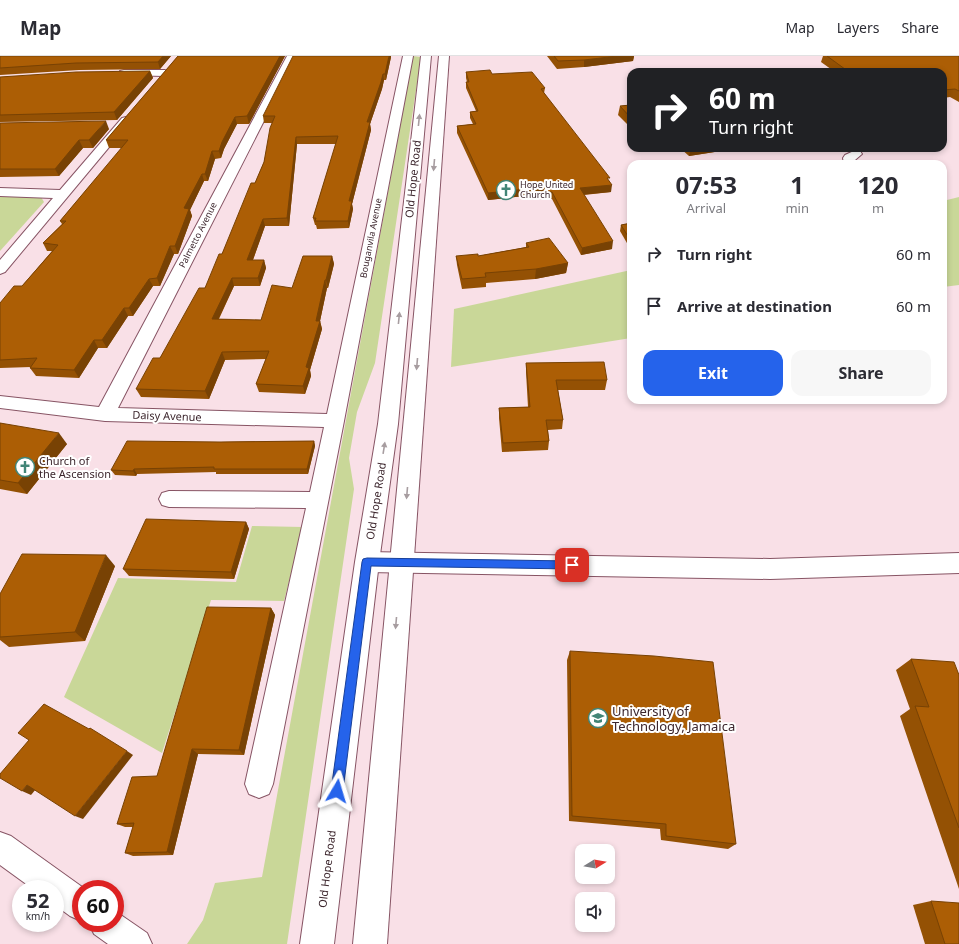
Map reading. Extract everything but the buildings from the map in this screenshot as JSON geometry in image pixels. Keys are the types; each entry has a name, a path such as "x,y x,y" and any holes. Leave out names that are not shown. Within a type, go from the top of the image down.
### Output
{"main road":[{"name":"Old Hope Road","path":"317,944 367,562 388,424 426,56"},
{"name":"Old Hope Road","path":"370,944 444,56"}],"street":[{"name":"Palmetto Avenue","path":"105,414 292,56"},
{"name":"Bouganvila Avenue","path":"259,784 335,421 408,56"},
{"path":"155,84 174,62"},
{"path":"110,74 165,72"},
{"path":"0,269 131,113"},
{"path":"108,124 122,124"},
{"path":"0,192 62,194"},
{"name":"Daisy Avenue","path":"0,402 105,414 335,421"},
{"path":"169,499 318,500"},
{"path":"367,562 770,569 959,563"},
{"path":"0,847 72,899"},
{"path":"118,932 136,944"}],"green space":[{"path":"413,56 421,57 375,363 357,412 349,458 354,489 287,944 187,944 203,920 215,883 262,877"},
{"path":"0,197 41,197 44,202 0,251"},
{"path":"959,197 959,285 947,286 947,200"},
{"path":"627,271 627,339 451,367 454,309"},
{"path":"252,526 303,527 284,601 211,600 162,753 64,697 118,578 236,582"}],"place":[{"name":"Hope United Church","path":"506,190"},
{"name":"Church of the Ascension","path":"25,467"},
{"name":"University of Technology, Jamaica","path":"598,718"}],"route":[{"path":"337,791 367,562 572,565"}]}
